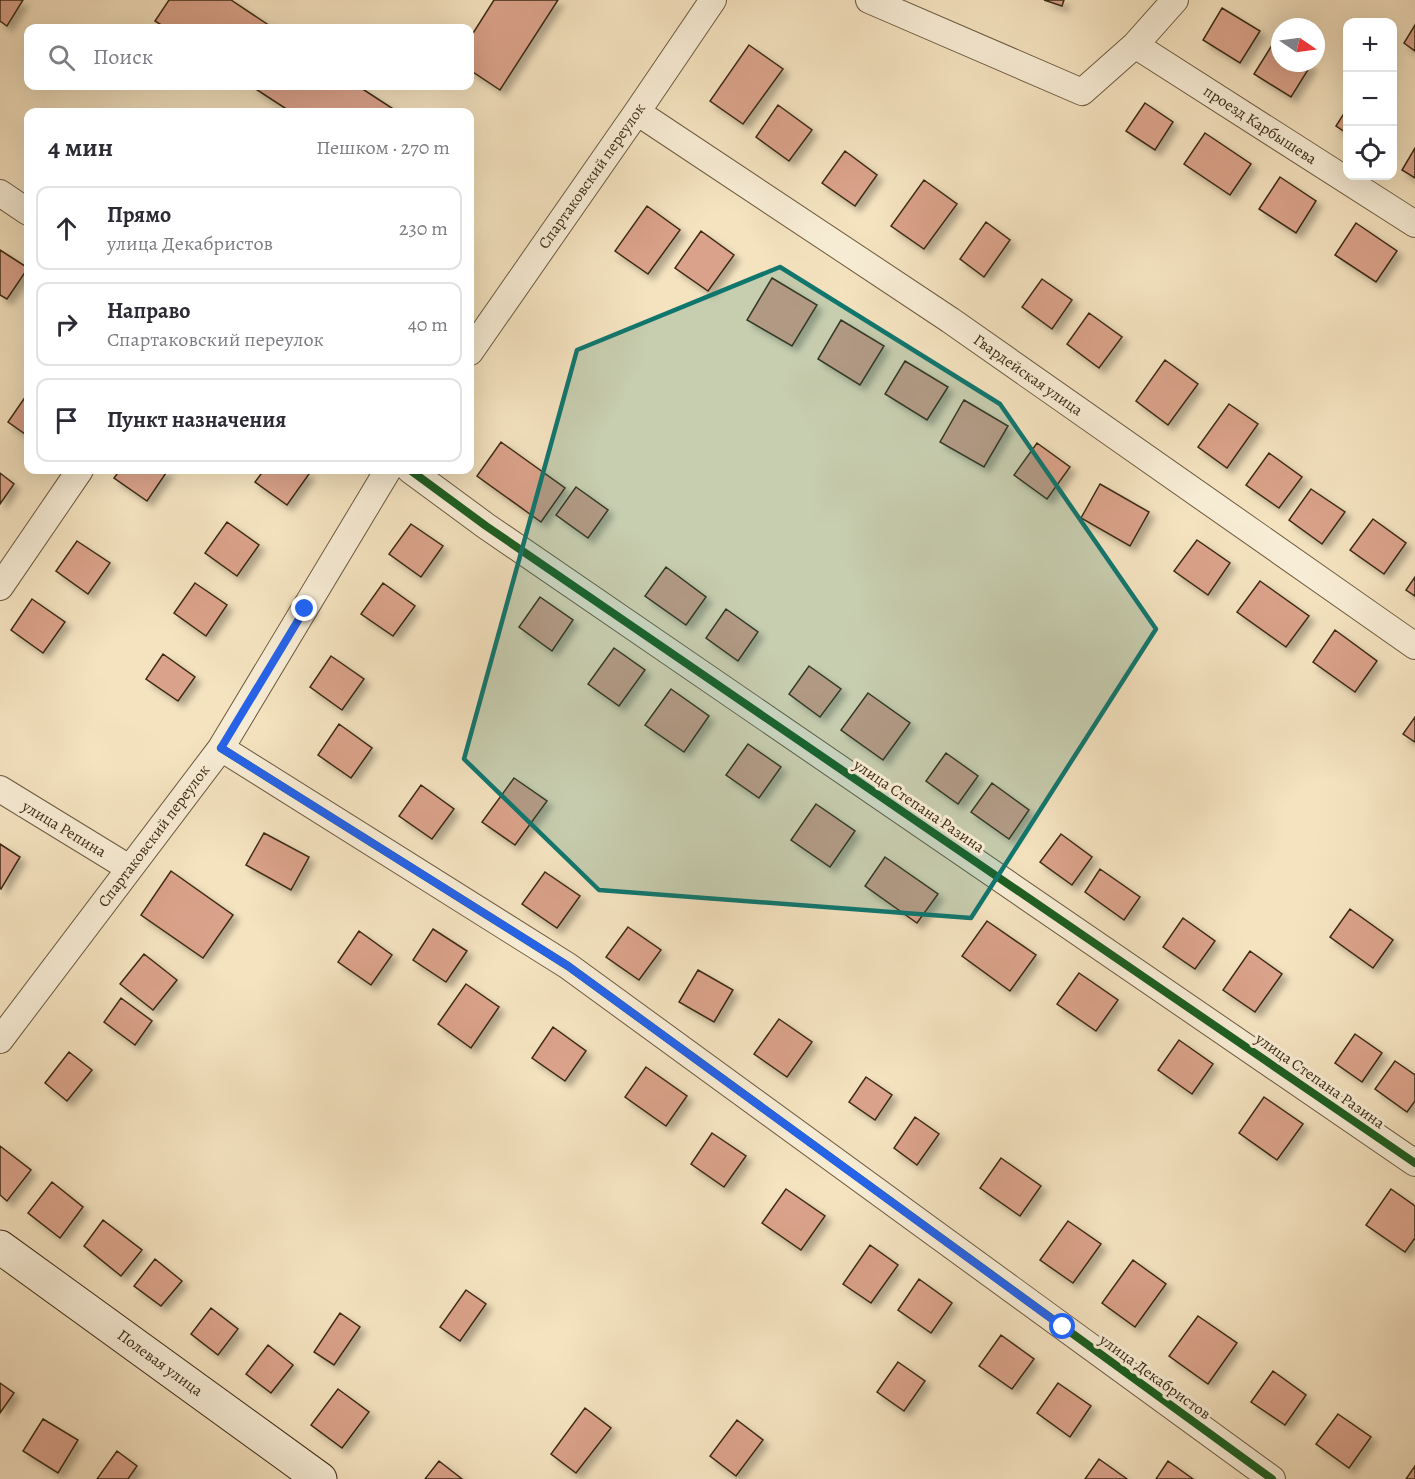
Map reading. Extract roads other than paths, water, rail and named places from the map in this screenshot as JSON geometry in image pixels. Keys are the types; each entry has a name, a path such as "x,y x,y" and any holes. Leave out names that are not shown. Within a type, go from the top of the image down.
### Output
{"street":[{"name":"Спартаковский переулок","path":"474,346 713,0"},
{"path":"869,0 1082,92 1135,45 1175,0"},
{"name":"проезд Карбышева","path":"1135,45 1415,224"},
{"name":"Гвардейская улица","path":"637,112 950,320 1415,646"},
{"path":"0,193 24,209"},
{"path":"0,587 77,474"},
{"name":"Спартаковский переулок","path":"0,1040 221,748 386,474"},
{"name":"улица Степана Разина","path":"415,474 496,533 1415,1163"},
{"name":"улица Декабристов","path":"221,748 568,966 1272,1479"},
{"name":"улица Репина","path":"0,789 129,868"},
{"name":"Полевая улица","path":"0,1247 320,1479"}]}
